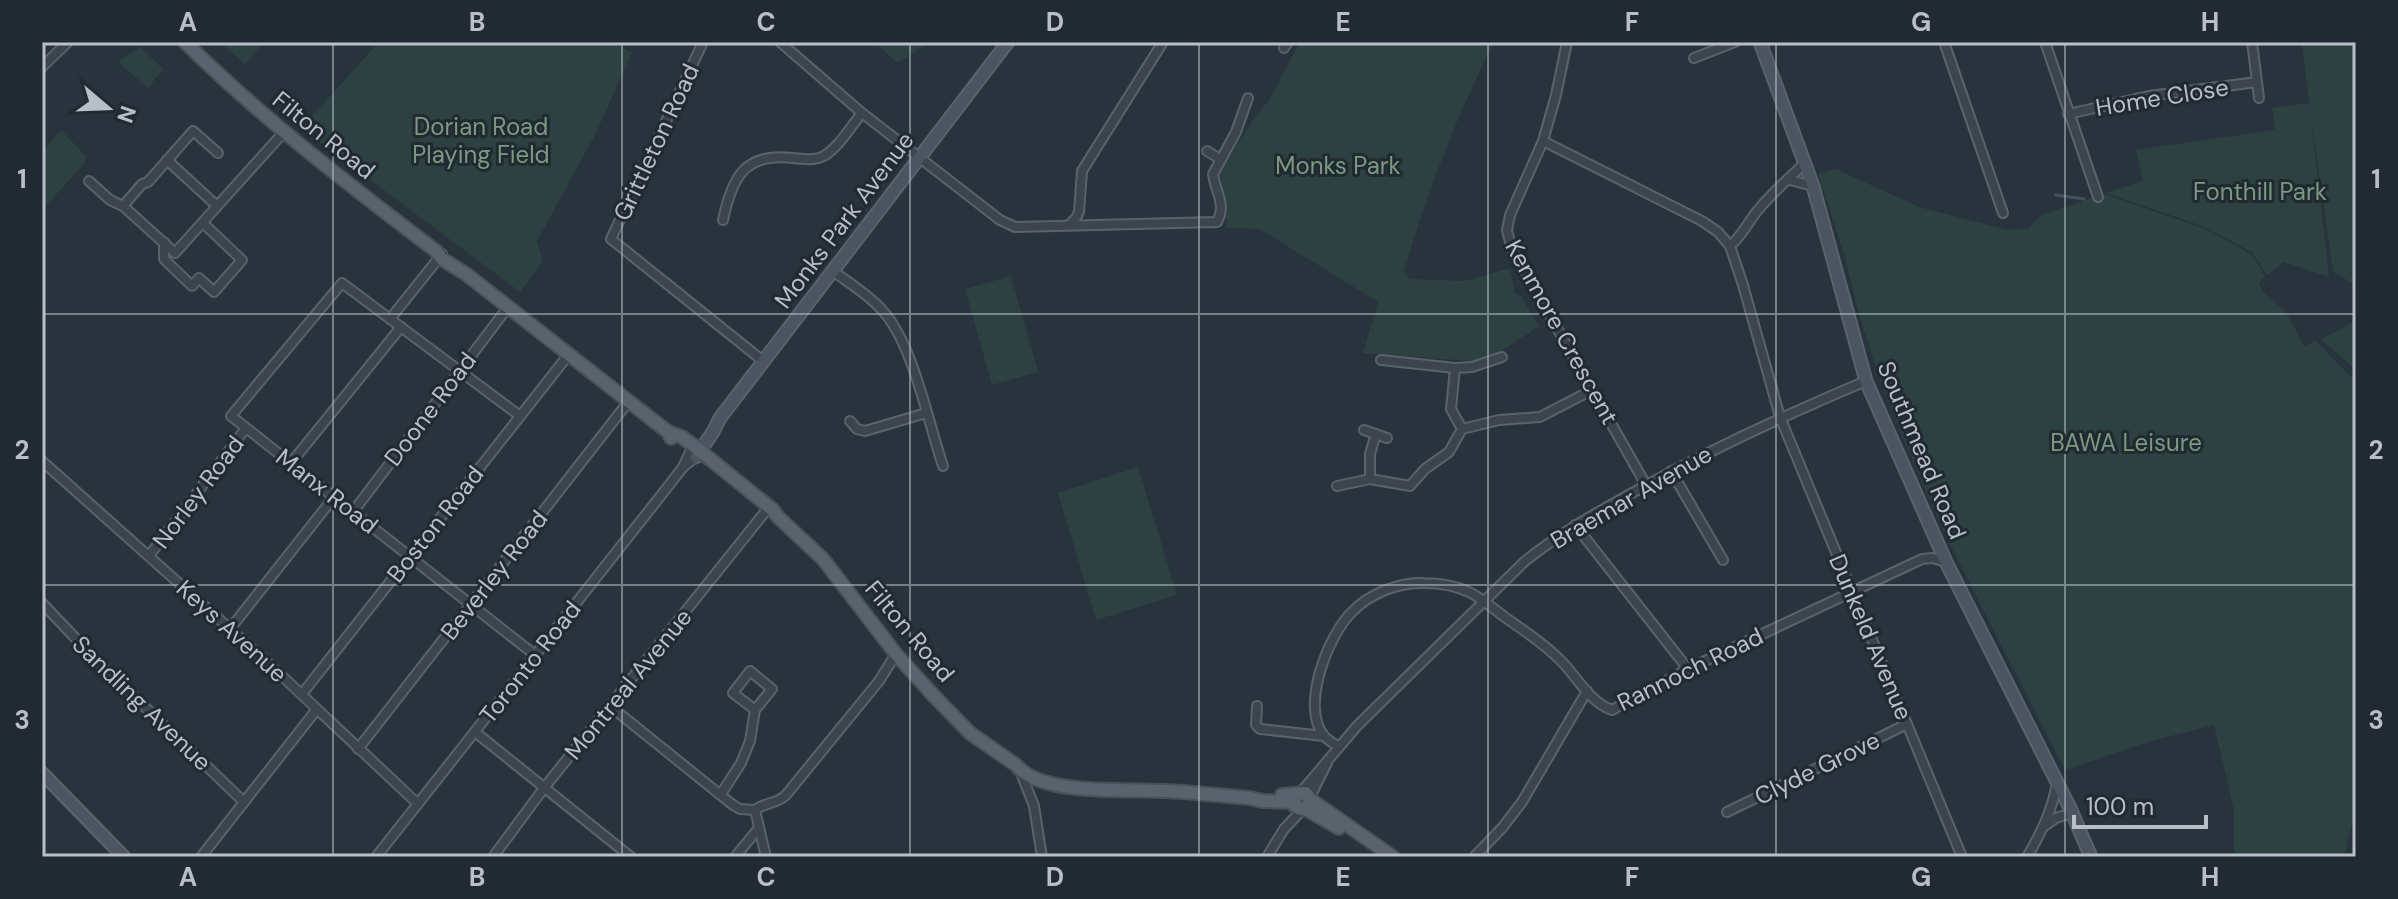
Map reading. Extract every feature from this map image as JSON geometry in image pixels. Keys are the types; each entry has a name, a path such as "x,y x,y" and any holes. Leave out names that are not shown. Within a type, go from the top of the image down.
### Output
{"main road":[{"name":"Monks Park Avenue","path":"695,451 715,429 763,361 1008,42"},
{"name":"Southmead Road","path":"1760,42 1813,186 1866,381 1946,562 2057,782 2091,857"},
{"name":"Filton Road","path":"190,44 235,91 283,133 629,401 668,432 676,443 695,451 773,510 823,559 896,654 970,733 1018,768 1063,787 1302,801"},
{"name":"Filton Road","path":"695,451 770,516 778,517"},
{"name":"Filton Road","path":"1018,768 1024,765 1074,786"},
{"path":"42,773 124,857"},
{"path":"1302,801 1341,820 1393,857"}],"street":[{"path":"42,67 68,42"},
{"name":"Grittleton Road","path":"703,42 611,239 763,361"},
{"path":"780,42 919,158 1000,220 1021,227 1217,222 1221,215 1221,198 1213,174 1249,111 1248,98"},
{"path":"1069,225 1079,212 1082,171 1163,42"},
{"path":"1567,42 1543,141 1718,232 1730,246 1780,417"},
{"path":"1694,58 1735,42"},
{"path":"1944,42 2003,213"},
{"path":"2045,42 2098,197"},
{"path":"2252,42 2259,98"},
{"name":"Home Close","path":"2068,114 2149,96 2257,82"},
{"path":"723,220 732,186 750,164 773,156 806,160 826,155 862,113"},
{"path":"123,206 193,131 218,153"},
{"path":"89,181 110,200 123,206 175,253 283,133"},
{"name":"Kenmore Crescent","path":"1543,141 1510,215 1507,230 1511,247 1646,485"},
{"path":"1207,151 1220,159"},
{"path":"167,160 217,206"},
{"path":"1730,246 1776,190 1805,163"},
{"path":"1790,180 1813,186"},
{"path":"164,242 164,259 192,286 199,278 214,292 242,260 203,223"},
{"path":"441,255 390,319 520,416"},
{"path":"833,271 881,308 889,319 906,351 943,466"},
{"name":"Manx Road","path":"390,319 342,283 231,416 535,655"},
{"name":"Doone Road","path":"353,512 508,307"},
{"path":"291,463 401,327"},
{"name":"Boston Road","path":"302,694 569,354"},
{"path":"1381,360 1455,368 1472,367 1502,357"},
{"path":"1455,368 1451,409 1462,429"},
{"name":"Braemar Avenue","path":"1267,857 1318,769 1483,601 1553,538 1671,471 1780,417 1866,381"},
{"path":"1337,486 1370,479 1410,486 1425,469 1449,452 1462,429 1499,420 1540,417 1592,390"},
{"name":"Beverley Road","path":"358,749 629,401"},
{"path":"850,421 853,426 865,431 926,413"},
{"name":"Dunkeld Avenue","path":"1780,417 1962,857"},
{"name":"Norley Road","path":"149,556 246,428"},
{"path":"1364,430 1387,438"},
{"path":"1370,479 1370,454 1376,434"},
{"name":"Toronto Road","path":"376,857 683,467 689,465 695,451"},
{"name":"Keys Avenue","path":"42,461 302,694 418,804"},
{"path":"1671,471 1723,560"},
{"path":"230,629 334,497"},
{"name":"Montreal Avenue","path":"493,857 544,788 765,512"},
{"path":"1575,525 1688,669"},
{"path":"1922,559 1934,535"},
{"path":"1922,559 1946,562"},
{"name":"Rannoch Road","path":"1324,736 1319,726 1316,692 1329,644 1353,610 1385,590 1420,583 1457,587 1483,601 1550,651 1587,691 1612,710 1688,669 1922,559"},
{"name":"Sandling Avenue","path":"42,603 99,663 244,802"},
{"path":"610,706 737,807 755,810 786,795 879,681 896,654"},
{"path":"721,794 750,741 755,710 772,689 750,671 733,693 755,710"},
{"path":"1474,857 1522,802 1587,691"},
{"path":"1257,706 1256,725 1260,729 1324,736 1339,747"},
{"path":"201,857 317,709"},
{"name":"Clyde Grove","path":"1727,812 1907,724"},
{"path":"475,732 631,857"},
{"path":"1018,768 1034,806 1042,857"},
{"path":"1034,806 1036,790 1046,782"},
{"path":"2027,857 2045,825 2057,782"},
{"path":"755,810 766,857"},
{"path":"2045,825 2072,813"},
{"path":"735,857 758,829"}],"green space":[{"path":"258,42 262,45 245,64 222,44"},
{"name":"Dorian Road Playing Field","path":"379,42 614,42 632,53 595,135 537,241 543,261 520,292 301,128"},
{"path":"874,42 929,42 898,63"},
{"name":"Monks Park","path":"1300,42 1494,42 1444,154 1404,271 1410,279 1465,281 1510,268 1515,293 1521,296 1539,326 1502,351 1470,361 1363,353 1378,302 1260,229 1226,228 1227,205 1219,173 1269,100"},
{"name":"Fonthill Park","path":"2302,42 2356,42 2356,286 2333,271 2311,117 2329,277 2284,262 2267,275 2253,253 2205,227 2105,193 2143,181 2136,150 2275,130 2272,108 2309,103"},
{"path":"140,47 163,69 148,88 118,62"},
{"path":"61,130 87,157 42,210 42,151"},
{"name":"BAWA Leisure","path":"1836,169 1919,207 2008,230 2029,228 2041,215 2104,194 2208,230 2253,255 2265,276 2259,283 2263,292 2286,312 2304,346 2316,341 2356,382 2356,807 2344,857 2238,857 2234,849 2234,810 2214,725 2151,741 2065,770 1946,537 1879,377 1818,174"},
{"path":"1011,276 1038,372 992,385 965,289"},
{"path":"2356,319 2356,370 2321,339"},
{"path":"1138,467 1177,595 1096,620 1058,493"}],"waterway":[{"path":"2056,195 2084,199"}]}
